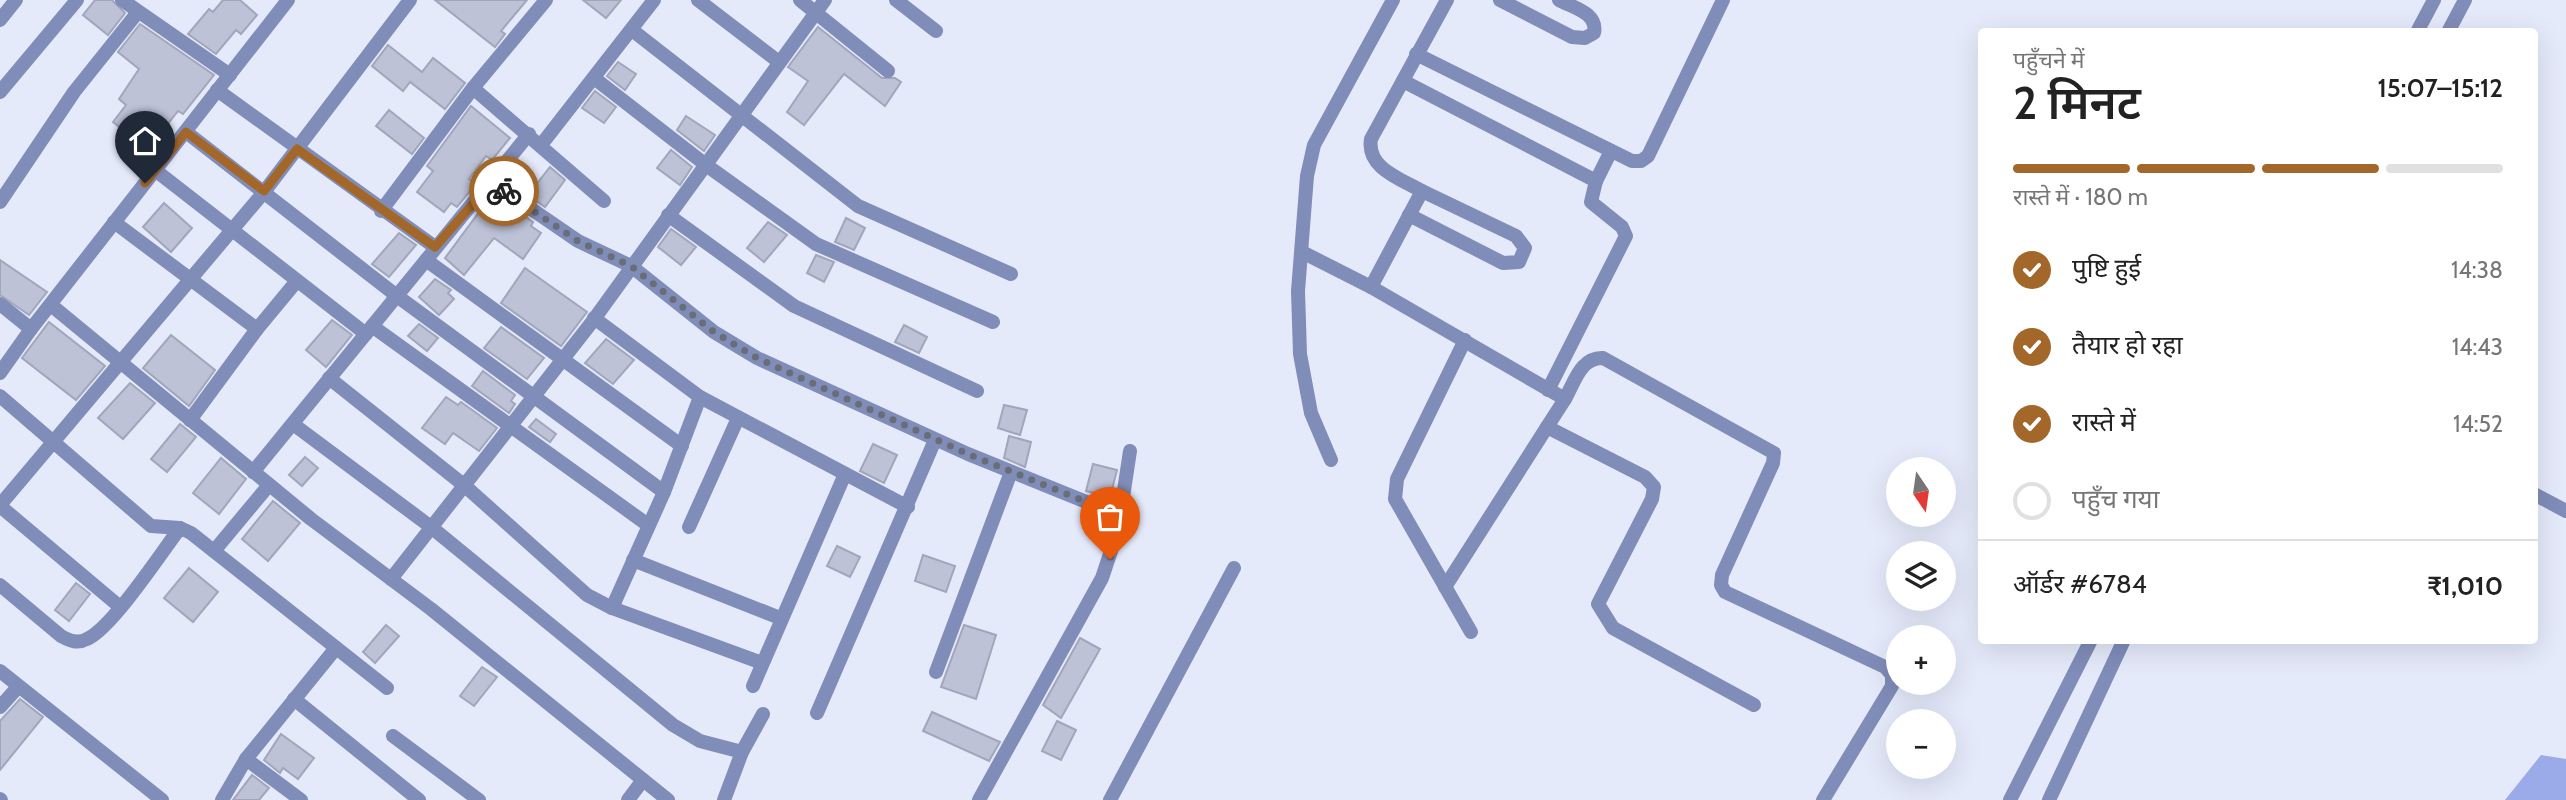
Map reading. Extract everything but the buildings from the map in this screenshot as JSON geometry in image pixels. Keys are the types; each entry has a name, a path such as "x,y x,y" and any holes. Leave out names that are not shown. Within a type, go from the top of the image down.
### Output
{"street":[{"path":"0,20 16,0"},
{"path":"0,92 77,0"},
{"path":"122,0 230,75"},
{"path":"0,373 31,329 288,0"},
{"path":"119,607 0,505 231,232 410,0"},
{"path":"381,211 473,88 546,0"},
{"path":"541,145 654,0"},
{"path":"698,0 779,62"},
{"path":"800,0 820,6 888,71"},
{"path":"896,0 936,31"},
{"path":"1331,460 1311,414 1304,386 1298,291 1307,176 1314,145 1393,0"},
{"path":"1409,215 1503,264 1519,262 1525,248 1516,236 1422,191 1375,162 1369,151 1371,139 1447,0"},
{"path":"1500,0 1572,37 1585,38 1594,33 1596,24 1592,18 1559,0"},
{"path":"1416,54 1632,161 1641,161 1648,156 1723,0"},
{"path":"2419,28 2434,0"},
{"path":"2450,28 2465,0"},
{"path":"391,579 594,318 820,6"},
{"path":"0,202 74,92 138,12"},
{"path":"632,30 858,206 1011,274"},
{"path":"594,78 706,165 816,244 993,322"},
{"path":"1402,81 1596,181"},
{"path":"473,88 604,201"},
{"path":"217,90 381,211 435,247"},
{"path":"186,132 397,296 664,492"},
{"path":"253,472 529,134"},
{"path":"1548,390 1626,236 1622,228 1591,202 1596,181 1611,151"},
{"path":"155,170 296,282 510,426 648,525"},
{"path":"492,182 578,241 631,266 738,348 935,440 1121,516"},
{"path":"1371,287 1422,191"},
{"path":"668,215 794,306 977,391"},
{"path":"114,222 257,329"},
{"path":"1302,252 1371,287 1565,398"},
{"path":"426,260 682,446"},
{"path":"190,421 257,329 296,282"},
{"path":"0,303 31,329"},
{"path":"51,305 269,485 668,800"},
{"path":"594,318 700,397 908,507"},
{"path":"1465,340 1397,479 1395,499 1471,632"},
{"path":"1445,587 1585,363 1592,358 1603,358 1774,453 1773,463 1722,575 1721,585 1725,592 1885,667 1892,675 1892,686 1823,800"},
{"path":"329,378 465,486 576,587 612,608 762,663"},
{"path":"0,396 151,526 180,528 214,551 387,688"},
{"path":"612,608 664,492 700,397"},
{"path":"689,527 738,418"},
{"path":"293,424 430,527 673,725 700,741 742,752"},
{"path":"1547,427 1645,477 1654,488 1652,499 1598,604 1603,615 1613,628 1754,705"},
{"path":"817,713 935,440"},
{"path":"979,800 1102,578 1121,516 1129,451"},
{"path":"936,672 1011,472"},
{"path":"753,686 780,618 845,474"},
{"path":"214,551 269,485"},
{"path":"2538,496 2566,511"},
{"path":"0,585 61,636 73,642 85,640 95,634 119,607 180,528"},
{"path":"633,560 780,618"},
{"path":"1110,800 1234,568"},
{"path":"2010,800 2089,644"},
{"path":"2049,800 2122,644"},
{"path":"222,800 246,759 336,648"},
{"path":"0,671 162,800"},
{"path":"0,707 19,687"},
{"path":"293,699 419,800"},
{"path":"724,800 742,752 763,715"},
{"path":"393,736 480,800"},
{"path":"246,759 302,800"},
{"path":"628,800 643,780"}],"water":[{"path":"2541,755 2566,759 2566,800 2505,800"}],"way so far":[{"path":"504,191 578,241 631,266 738,348 968,454 1121,516 1110,559"}],"route":[{"path":"145,183 186,132 264,191 297,149 435,247 492,182 504,191"}]}
